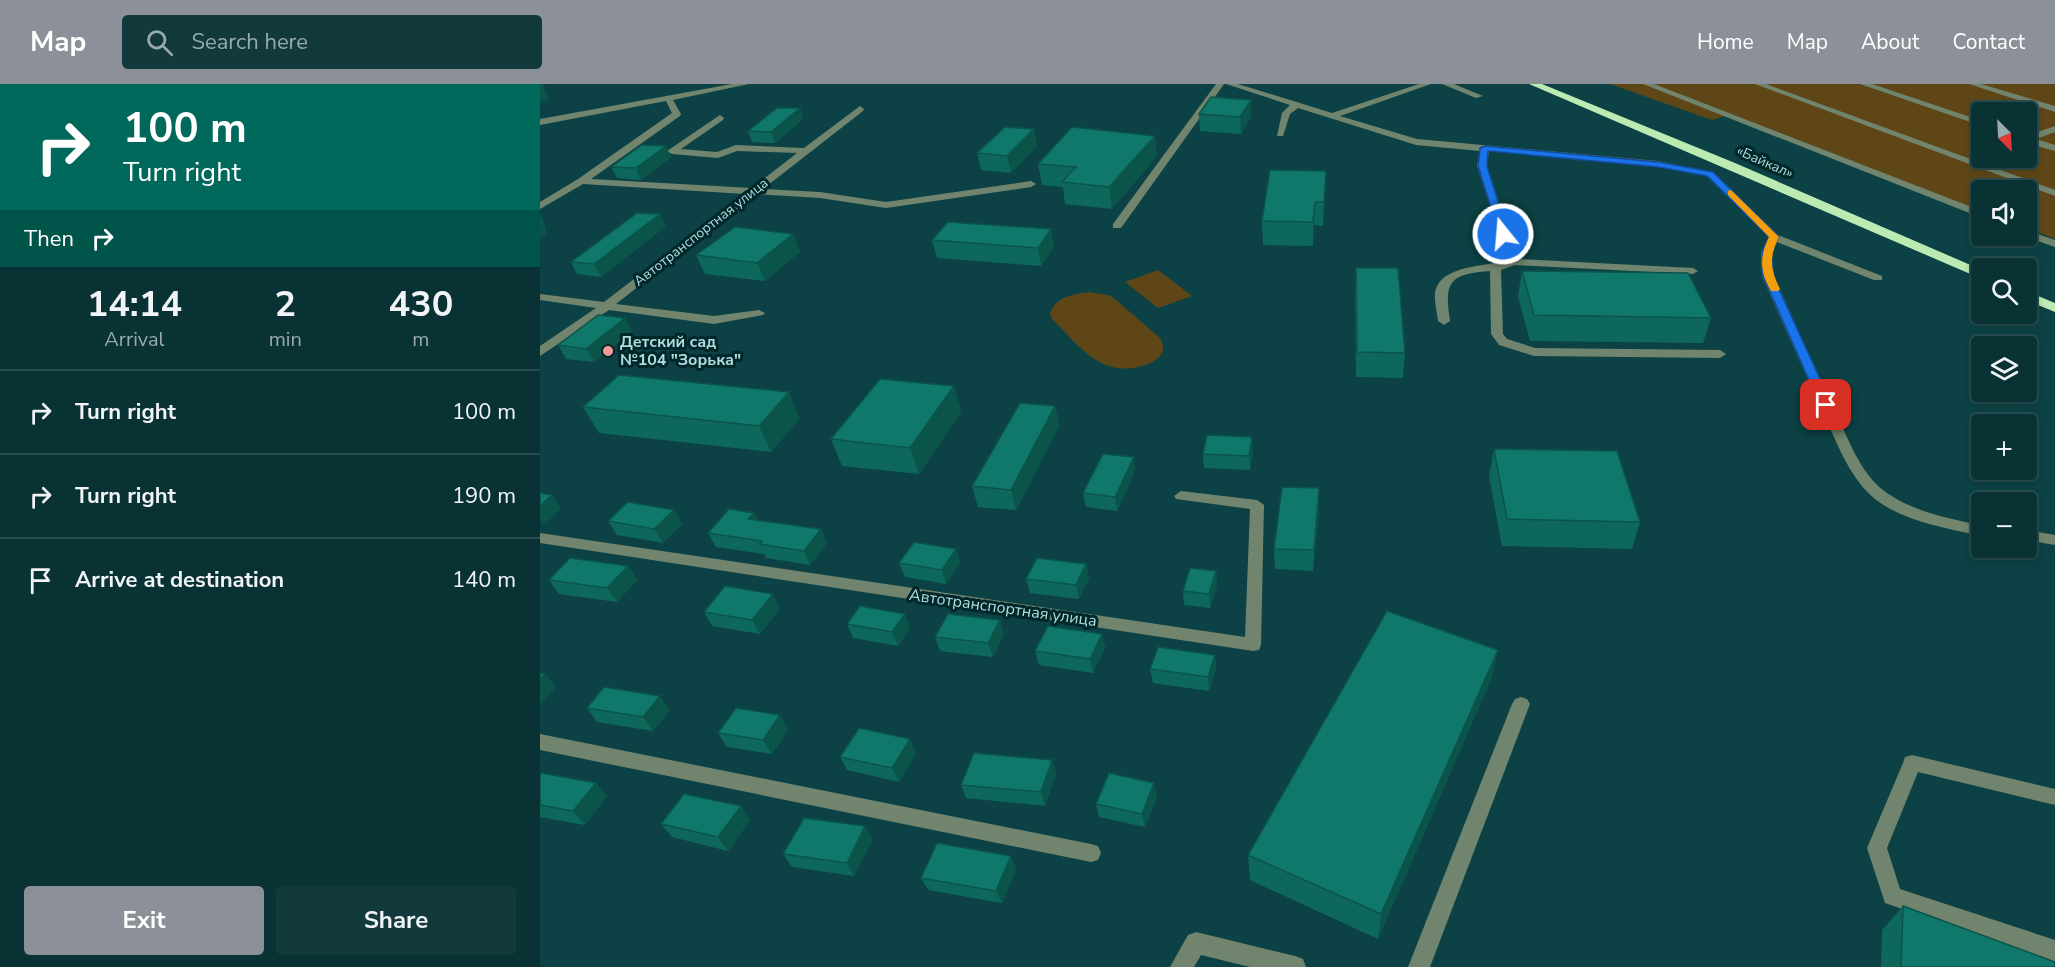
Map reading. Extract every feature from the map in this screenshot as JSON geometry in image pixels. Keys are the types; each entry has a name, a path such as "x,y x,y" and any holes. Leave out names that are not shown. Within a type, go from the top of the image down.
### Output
{"highway":[{"name":"«Байкал»","path":"1534,84 1731,165 1971,270"},
{"path":"2037,300 2055,308"}],"street":[{"path":"540,122 745,84"},
{"path":"1117,225 1220,84"},
{"path":"1230,84 1416,142 1658,164 1710,174 1774,237 1878,278"},
{"path":"1331,116 1427,84"},
{"path":"1446,84 1479,96"},
{"path":"1647,84 1971,211"},
{"path":"1759,84 2055,193"},
{"path":"1864,84 1971,120"},
{"path":"1973,84 2055,109"},
{"path":"540,206 581,181 677,114 669,98"},
{"path":"1280,134 1286,113 1296,105"},
{"name":"Автотранспортная улица","path":"540,352 606,306 860,109"},
{"path":"720,118 672,151 718,154 736,148 805,151"},
{"path":"2037,135 2055,129"},
{"path":"2037,142 2055,148"},
{"path":"1485,148 1482,166 1514,262"},
{"path":"1710,174 1731,165"},
{"path":"581,181 820,195 886,205 1031,184"},
{"path":"540,198 551,198"},
{"path":"1774,237 1766,252 1768,276 1817,385 1866,482 1881,496 1904,509 1928,519 1971,529"},
{"path":"2037,237 2055,244"},
{"path":"1444,321 1441,290 1448,279 1479,268 1514,262 1693,271"},
{"path":"1495,267 1497,334 1503,342 1534,352 1720,354"},
{"path":"541,298 714,320 759,314"},
{"name":"Автотранспортная улица","path":"540,538 1253,645 1257,506 1181,496"},
{"path":"2037,537 2055,540"},
{"path":"1419,967 1521,704"},
{"path":"540,742 1091,853"},
{"path":"2055,797 1912,763 1877,848 1892,896 2055,951"},
{"path":"1181,967 1196,943 1295,967"}],"shaded area":[{"path":"1610,84 2055,84 2055,125 2053,126 2055,127 2055,239 2037,232 2037,180 1971,180 1971,207 1731,114 1712,120"},
{"path":"1158,270 1192,296 1158,308 1125,282"},
{"path":"1089,292 1109,295 1160,338 1163,348 1160,356 1142,366 1119,368 1108,366 1087,354 1052,319 1050,313 1056,303 1061,300 1071,295"}],"building":[{"path":"1211,97 1251,100 1240,117 1199,114"},
{"path":"777,108 800,108 771,132 748,131"},
{"path":"1005,127 1034,129 1007,156 977,153"},
{"path":"1072,127 1155,136 1109,187 1062,182 1076,167 1038,164"},
{"path":"642,145 666,146 636,168 611,167"},
{"path":"1270,170 1326,171 1324,202 1315,202 1313,222 1262,221"},
{"path":"637,213 660,214 594,264 571,262"},
{"path":"948,222 1051,229 1038,248 932,240"},
{"path":"735,227 793,234 757,263 696,255"},
{"path":"1356,268 1398,268 1405,353 1357,352"},
{"path":"1522,271 1688,273 1711,318 1534,315"},
{"path":"598,315 625,318 586,349 558,345"},
{"path":"619,375 789,392 759,426 583,407"},
{"path":"880,379 954,386 910,448 831,439"},
{"path":"1020,403 1055,406 1011,490 972,486"},
{"path":"1207,435 1252,437 1249,456 1203,454"},
{"path":"1494,449 1617,451 1640,522 1507,519"},
{"path":"1103,454 1134,457 1115,497 1083,493"},
{"path":"1282,487 1319,488 1314,550 1274,549"},
{"path":"540,493 552,495 540,506"},
{"path":"628,502 674,510 654,529 608,521"},
{"path":"729,509 754,513 748,519 821,529 804,551 759,544 762,541 708,533"},
{"path":"914,542 956,549 942,570 899,563"},
{"path":"570,558 628,566 607,588 549,580"},
{"path":"1037,558 1086,564 1076,585 1026,579"},
{"path":"1190,568 1216,571 1209,594 1183,591"},
{"path":"725,586 773,594 752,620 704,612"},
{"path":"860,606 905,614 892,632 847,624"},
{"path":"1387,611 1498,650 1381,914 1248,855"},
{"path":"948,614 1000,620 988,643 935,637"},
{"path":"1048,626 1102,634 1090,659 1035,651"},
{"path":"1158,647 1215,655 1208,677 1150,669"},
{"path":"604,687 660,696 643,717 587,708"},
{"path":"736,708 780,715 763,740 718,733"},
{"path":"859,728 910,739 892,768 840,757"},
{"path":"974,753 1052,760 1041,792 961,785"},
{"path":"541,773 596,783 573,811 540,805"},
{"path":"1109,773 1154,783 1142,814 1096,804"},
{"path":"684,794 741,806 718,837 661,824"},
{"path":"804,818 865,826 847,863 783,854"},
{"path":"937,843 1011,856 996,891 921,878"},
{"path":"1903,906 2055,962 2055,967 1901,967"}],"slow traffic":[{"path":"1731,193 1774,237 1766,252 1768,276 1775,289"}],"place":[{"name":"Детский сад №104 \"Зорька\"","path":"608,351"}],"route":[{"path":"1503,234 1482,166 1485,148 1658,164 1710,174 1774,237 1766,252 1768,276 1826,405"}]}
